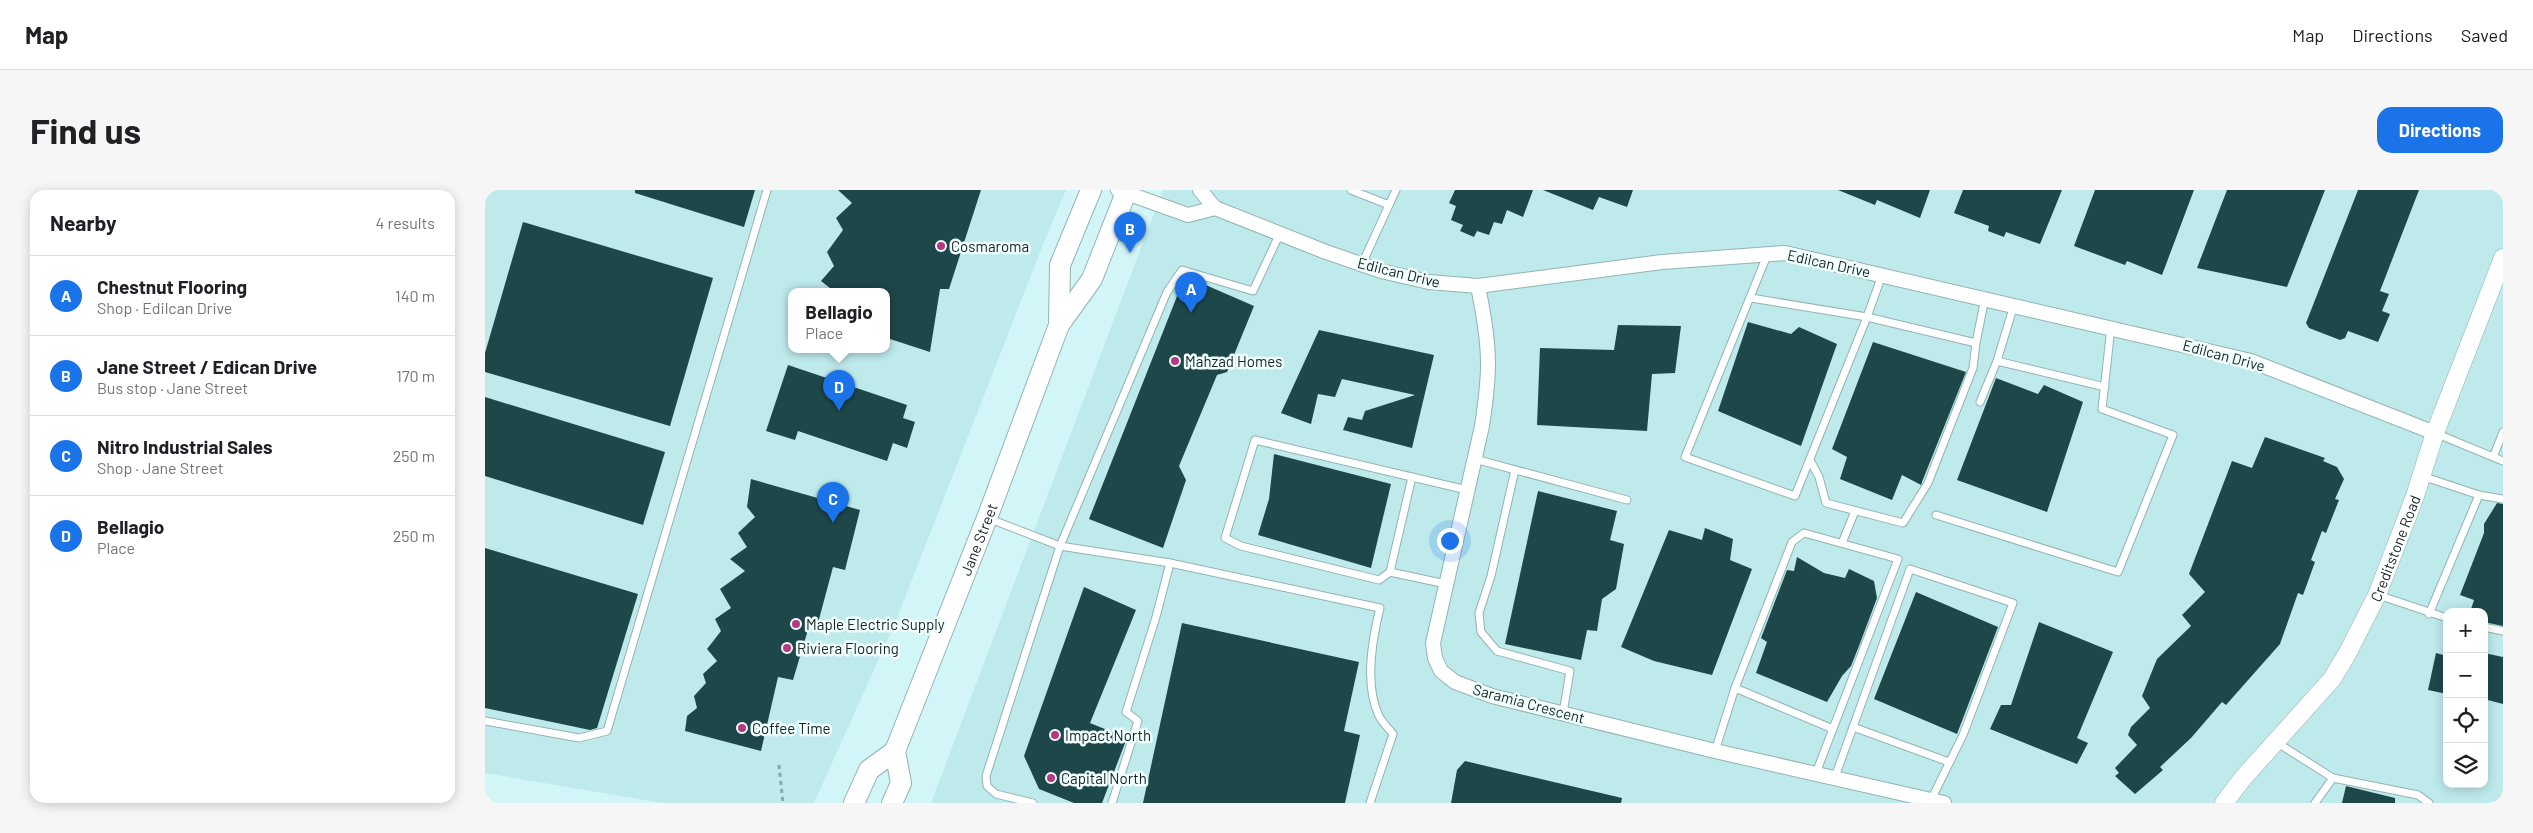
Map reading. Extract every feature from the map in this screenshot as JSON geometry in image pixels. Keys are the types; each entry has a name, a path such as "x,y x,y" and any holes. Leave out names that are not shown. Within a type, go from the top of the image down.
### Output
{"main road":[{"name":"Jane Street","path":"1059,324 1061,265 1091,190"},
{"name":"Jane Street","path":"895,750 987,518 1059,324 1092,279 1124,191"},
{"path":"854,803 869,770 895,750 901,783 892,803"}],"street":[{"name":"Edilcan Drive","path":"1200,190 1215,208 1362,264 1429,282 1478,286 1662,262 1785,253 2111,327 2251,361 2435,433"},
{"path":"1124,191 1188,215 1215,208"},
{"name":"Creditstone Road","path":"2224,803 2275,742 2332,679 2377,595 2435,433 2503,258"},
{"name":"Saramia Crescent","path":"1478,286 1489,364 1482,426 1433,643 1435,658 1441,671 1455,682 1492,696 1715,751 1938,801"}],"lane":[{"path":"485,721 579,738 607,731 767,190"},
{"path":"1351,190 1389,205"},
{"path":"1362,264 1395,190"},
{"path":"1033,803 996,794 987,786 986,776 1060,546 1167,292 1181,270 1253,291 1280,234"},
{"path":"1768,253 1685,457 1795,496 1882,275"},
{"path":"1751,298 1867,317 1976,343"},
{"path":"1810,460 1819,477 1826,503 1903,523 1928,483 1973,368 1985,298"},
{"path":"1980,402 1997,361 2014,305"},
{"path":"1936,515 2118,572 2173,435 2102,409 2111,327"},
{"path":"1997,361 2105,387"},
{"path":"2494,456 2503,432"},
{"path":"2435,433 2503,461"},
{"path":"1412,477 1390,572 1379,580 1241,546 1225,538 1255,440 1412,477 1467,490"},
{"path":"1475,459 1627,500"},
{"path":"1515,470 1491,576 1479,614 1481,632 1497,651 1570,671 1563,713"},
{"path":"2421,476 2479,495 2503,499"},
{"path":"2429,614 2479,495"},
{"path":"1842,543 1855,511"},
{"path":"987,518 1060,546 1170,563 1380,608 1373,636 1372,686 1379,716 1393,734 1370,803"},
{"path":"1715,751 1735,688 1792,542 1805,533 1898,559 1816,773"},
{"path":"1112,803 1138,721 1126,712 1156,617 1170,563"},
{"path":"1835,777 1910,569 2013,603 1963,735 1949,762 1938,801"},
{"path":"1390,572 1446,584"},
{"path":"2377,595 2443,617"},
{"path":"2488,628 2503,631"},
{"path":"1735,688 1833,729"},
{"path":"1853,727 1949,762"},
{"path":"2275,742 2333,778 2418,795 2429,803"},
{"path":"2315,803 2333,778"}],"path":[{"path":"779,765 783,803"}],"shaded area":[{"path":"485,190 1066,190 895,623 814,803 663,803 485,773"},
{"path":"1163,190 2503,190 2503,803 931,803"}],"building":[{"path":"635,190 755,190 744,227 635,193"},
{"path":"838,190 981,190 949,289 940,289 930,352 890,339 890,288 830,288 821,281 834,266 827,252 843,230 836,218 852,203"},
{"path":"1455,190 1533,190 1523,217 1507,210 1502,224 1494,222 1489,235 1477,231 1474,237 1460,231 1463,225 1451,220 1456,206 1449,203"},
{"path":"1543,190 1633,190 1627,207 1599,197 1593,210"},
{"path":"1838,190 1930,190 1920,218 1877,200 1875,205"},
{"path":"1963,190 2062,190 2040,244 2006,232 2004,237 1988,231 1989,226 1954,213"},
{"path":"2095,190 2194,190 2162,275 2127,261 2125,265 2074,246"},
{"path":"2227,190 2325,190 2287,287 2197,268"},
{"path":"2358,190 2419,190 2380,291 2389,294 2382,311 2390,314 2378,342 2348,331 2345,338 2340,340 2309,328 2306,323"},
{"path":"523,222 713,278 670,426 485,372 485,353"},
{"path":"1185,276 1254,306 1227,372 1217,375 1179,466 1186,480 1163,548 1089,519"},
{"path":"1748,322 1791,334 1799,327 1837,344 1801,446 1718,411"},
{"path":"1618,325 1681,326 1675,373 1652,374 1647,431 1537,425 1540,348 1614,350"},
{"path":"1319,330 1434,355 1412,448 1343,430 1348,417 1362,420 1365,411 1415,395 1342,379 1335,397 1318,394 1311,424 1281,413"},
{"path":"1873,342 1966,372 1921,485 1902,475 1892,500 1840,479 1847,457 1832,449"},
{"path":"788,365 907,405 903,418 915,422 907,448 893,443 887,461 798,431 795,440 766,431"},
{"path":"1996,378 2038,394 2044,385 2083,402 2047,512 1957,480"},
{"path":"485,397 665,452 643,525 485,476"},
{"path":"2265,437 2325,458 2323,461 2337,467 2344,479 2335,499 2339,500 2326,533 2322,531 2311,560 2315,562 2303,595 2298,593 2280,644 2226,705 2222,702 2191,738 2160,767 2163,770 2135,794 2115,776 2119,773 2115,768 2137,745 2128,735 2131,727 2150,708 2142,696 2157,659 2191,626 2182,615 2205,592 2189,574 2232,461 2252,468"},
{"path":"1274,454 1391,484 1371,568 1258,535 1269,499"},
{"path":"751,479 860,510 845,570 833,567 818,623 810,623 793,680 778,677 761,751 685,731 687,716 697,708 694,696 706,683 703,674 717,661 707,649 721,631 715,619 731,608 720,589 745,571 730,559 747,547 738,533 755,517 747,507"},
{"path":"1538,491 1617,511 1610,540 1624,544 1616,589 1602,599 1597,631 1587,630 1581,660 1505,644"},
{"path":"2497,503 2503,504 2503,626 2488,623 2488,608 2471,608 2474,600 2460,595 2484,533 2484,524"},
{"path":"1705,528 1733,539 1730,560 1752,569 1712,675 1654,661 1621,647 1669,530 1702,540"},
{"path":"485,548 638,594 597,728 590,730 485,708"},
{"path":"1797,557 1824,573 1845,578 1849,569 1874,581 1877,598 1859,646 1851,666 1842,676 1827,702 1756,673 1767,642 1761,638 1787,570 1794,571"},
{"path":"1084,587 1136,610 1090,723 1127,738 1102,803 1074,803 1039,789 1024,756"},
{"path":"1916,592 1998,627 1957,734 1874,699"},
{"path":"2039,622 2113,652 2077,738 2088,743 2077,764 1990,729 2001,705 2011,705"},
{"path":"1182,623 1359,662 1344,731 1360,735 1345,803 1143,803"},
{"path":"2436,653 2443,655 2443,693 2428,690"},
{"path":"2488,654 2503,657 2503,704 2488,700"},
{"path":"1465,761 1622,798 1621,803 1451,803 1457,770"},
{"path":"2346,786 2395,798 2395,803 2342,803"}],"place":[{"name":"Cosmaroma","path":"941,246"},
{"name":"Jane Street / Edican Drive","path":"1130,253"},
{"name":"Chestnut Flooring","path":"1191,313"},
{"name":"Mahzad Homes","path":"1175,361"},
{"name":"Bellagio","path":"839,411"},
{"name":"Nitro Industrial Sales","path":"833,523"},
{"name":"Maple Electric Supply","path":"796,624"},
{"name":"Riviera Flooring","path":"787,648"},
{"name":"Coffee Time","path":"742,728"},
{"name":"Impact North","path":"1055,735"},
{"name":"Capital North","path":"1051,778"}]}
